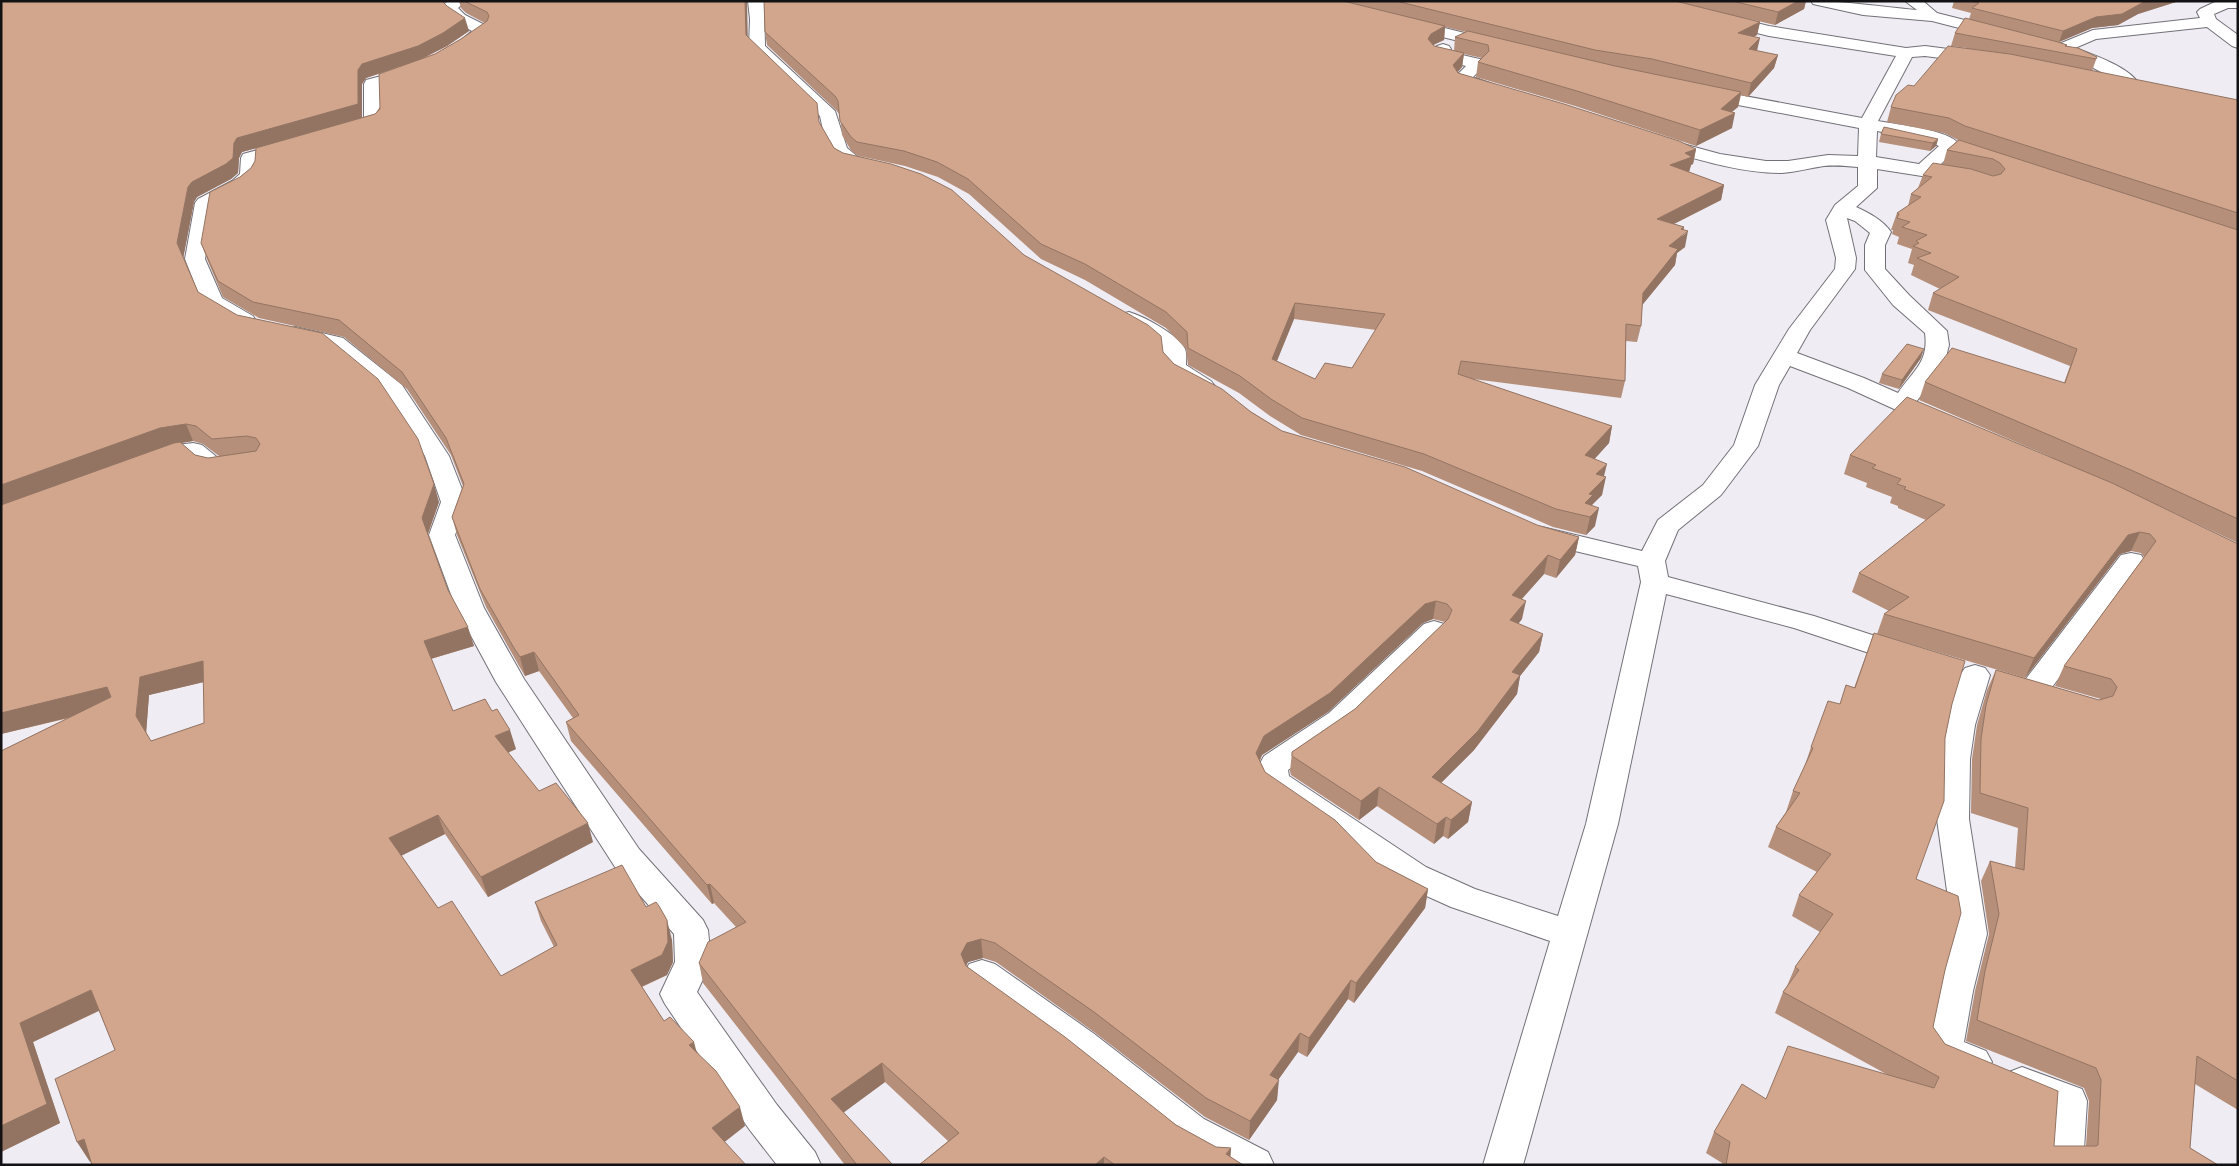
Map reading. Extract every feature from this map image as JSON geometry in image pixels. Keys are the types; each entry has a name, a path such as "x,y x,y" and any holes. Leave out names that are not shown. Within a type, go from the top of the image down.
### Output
{"street":[{"path":"459,1 449,7 460,18 483,30 466,44 430,67 372,84 373,123 250,158 249,176 239,185 205,203 195,259 213,302 251,325 335,342 394,390 437,456 454,502 442,536 470,608 511,682 627,858 691,930 694,962 678,994 763,1117 801,1165"},
{"path":"756,1 758,47 829,115 831,136 844,157 852,162 888,170"},
{"path":"1818,1 1932,16 2013,37"},
{"path":"1912,1 1926,9 1932,16"},
{"path":"2238,2 2226,3 2205,12 2210,22 2238,44"},
{"path":"1864,6 1860,21 1869,30 1906,53"},
{"path":"1705,16 1769,31 1906,53 1934,52 1997,61"},
{"path":"1389,20 1509,49"},
{"path":"2060,49 2093,35 2210,22"},
{"path":"1464,38 1437,54 1478,64 1461,80 1503,92"},
{"path":"2041,44 2086,58 2129,80 2132,86"},
{"path":"1509,1163 1570,934 1602,824 1653,571 1667,526 1712,490 1746,446 1767,385 1800,330 1845,269 1846,258 1836,220 1842,209 1867,188 1870,174 1867,162 1868,124 1906,53"},
{"path":"2094,79 2152,90"},
{"path":"1686,89 1750,104 1868,124 1938,139 1950,146 1969,152"},
{"path":"1645,138 1696,154 1743,164 1782,167 1833,160 1897,165 1960,176"},
{"path":"1923,170 1950,146"},
{"path":"1842,209 1862,217 1880,232 1875,245 1875,270 1901,300 1936,331 1938,345 1933,365 1915,385 1902,405"},
{"path":"1109,306 1157,335 1174,350 1175,368 1182,374 1222,396"},
{"path":"1784,356 1856,383 1902,405 1959,428"},
{"path":"130,469 178,452 193,450 213,466 253,462"},
{"path":"1525,527 1543,535 1804,622 2064,700"},
{"path":"2063,1165 2068,1101 1948,1052 1944,1047 1955,991 1970,934 1953,819 1954,759 1960,725 1983,677 2131,561"},
{"path":"1434,630 1340,720 1275,764 1272,771 1276,782 1414,876 1463,898 1570,934"},
{"path":"982,974 1080,1044 1190,1131 1254,1165"}],"building":[{"path":"1,1 442,1 465,18 443,33 418,46 362,64 358,70 358,104 237,138 234,143 233,158 226,164 192,182 188,187 177,243 198,292 237,315 322,333 378,379 418,439 434,484 422,518 448,590 468,627 424,641 453,711 485,699 492,711 497,709 510,730 495,736 539,791 556,783 588,823 481,877 438,815 389,838 438,908 452,901 501,976 557,945 535,902 622,865 646,907 656,902 667,920 668,942 662,955 631,970 664,1021 670,1017 694,1042 689,1045 716,1071 740,1107 712,1128 746,1165 92,1165 84,1139 77,1142 55,1079 115,1050 91,990 20,1023 47,1104 1,1126 1,751 111,697 107,687 1,713 1,505 174,443 180,442 195,455 208,458 256,451 260,444 256,438 247,436 212,439 196,426 186,424 160,428 1,485","holes":["203,661 204,723 151,741 136,716 140,677"]},
{"path":"464,1 745,1 746,35 817,103 819,122 834,148 843,153 891,164 921,174 952,190 1024,255 1148,325 1161,336 1163,352 1174,364 1222,389 1251,412 1282,431 1405,467 1537,525 1579,537 1560,560 1548,555 1512,595 1526,601 1510,620 1543,634 1512,672 1520,675 1478,731 1432,777 1472,802 1451,820 1446,817 1437,824 1379,787 1361,801 1292,756 1292,752 1355,709 1448,619 1452,610 1447,604 1436,601 1425,604 1330,693 1264,736 1256,753 1265,772 1335,820 1376,862 1428,889 1356,983 1351,980 1309,1038 1300,1033 1270,1075 1279,1080 1250,1121 1206,1098 1094,1012 995,943 981,939 967,943 961,954 966,966 1065,1037 1176,1125 1216,1147 1231,1148 1226,1154 1243,1165 1115,1165 1104,1157 1095,1165 919,1165 959,1133 882,1063 831,1099 893,1165 857,1165 699,963 708,942 746,922 710,884 707,885 566,722 579,715 534,652 520,657 480,589 452,517 464,484 446,438 402,372 339,320 253,302 218,281 201,243 210,192 240,177 251,168 255,161 256,148 375,114 380,109 379,74 435,54 487,21 489,16 487,12"},
{"path":"764,1 1343,1 1445,26 1431,34 1428,39 1434,46 1464,53 1453,65 1458,73 1564,104 1679,141 1696,149 1685,153 1692,157 1670,165 1724,185 1657,219 1684,227 1681,229 1688,231 1669,246 1678,249 1643,293 1641,326 1626,324 1625,381 1461,361 1458,374 1612,426 1585,455 1607,464 1596,474 1606,477 1589,494 1593,495 1585,503 1599,508 1590,517 1556,509 1424,454 1302,418 1271,399 1240,376 1188,348 1187,332 1166,312 1085,264 1041,244 968,179 937,162 904,151 857,142 851,137 840,121 838,101 835,96 765,32","holes":["1295,303 1385,314 1352,368 1325,363 1315,379 1272,359"]},
{"path":"1396,1 1675,1 1760,22 1738,33 1760,38 1749,49 1778,55 1751,83 1652,59 1595,50"},
{"path":"1732,1 1798,1 1778,12"},
{"path":"1971,1 2148,1 2122,14 2096,17 2063,31 1972,8 1979,3"},
{"path":"1965,18 2058,42 2067,45 2065,46 2078,48 2097,57 2096,59 1955,33"},
{"path":"1468,31 1615,66 1741,92 1721,109 1735,113 1700,130 1478,62 1489,51 1488,45 1455,37"},
{"path":"1948,46 2010,54 2238,100 2238,213 1965,126 1949,118 1891,107 1896,95 1908,85 1914,86"},
{"path":"1884,127 1938,139 1933,143 1881,134"},
{"path":"1959,140 2238,230 2238,519 2131,470 1925,382 1952,348 2065,383 2077,349 1933,293 1959,277 1917,258 1931,253 1913,246 1919,243 1916,241 1927,235 1902,227 1910,222 1897,218 1899,214 1897,213 1921,197 1911,194 1932,177 1923,175 1933,163 1971,169 1993,176 2001,174 2005,169 1993,159 1947,150"},
{"path":"1907,344 1924,349 1902,380 1882,374"},
{"path":"1907,397 2112,483 2238,544 2238,1081 2197,1056 2190,1148 2218,1165 1726,1165 1730,1142 1714,1132 1742,1084 1766,1099 1788,1046 1934,1088 1939,1077 1783,992 1799,970 1795,967 1833,914 1799,895 1831,854 1776,827 1800,793 1793,791 1813,748 1811,747 1828,701 1840,704 1846,685 1855,688 1874,633 1965,661 1952,704 1945,738 1944,801 1916,879 1958,896 1961,913 1945,970 1933,1027 1945,1044 2058,1091 2054,1146 2098,1145 2101,1080 2096,1068 1977,1020 1985,971 1999,914 1990,861 2024,870 2028,808 1980,793 1981,739 1986,705 1996,670 2099,700 2113,696 2117,687 2111,679 2064,666 2156,541 2150,534 2140,532 2128,535 2034,658 1884,614 1909,597 1859,573 1945,505 1904,489 1906,487 1897,484 1901,479 1872,468 1876,465 1850,455"}]}
